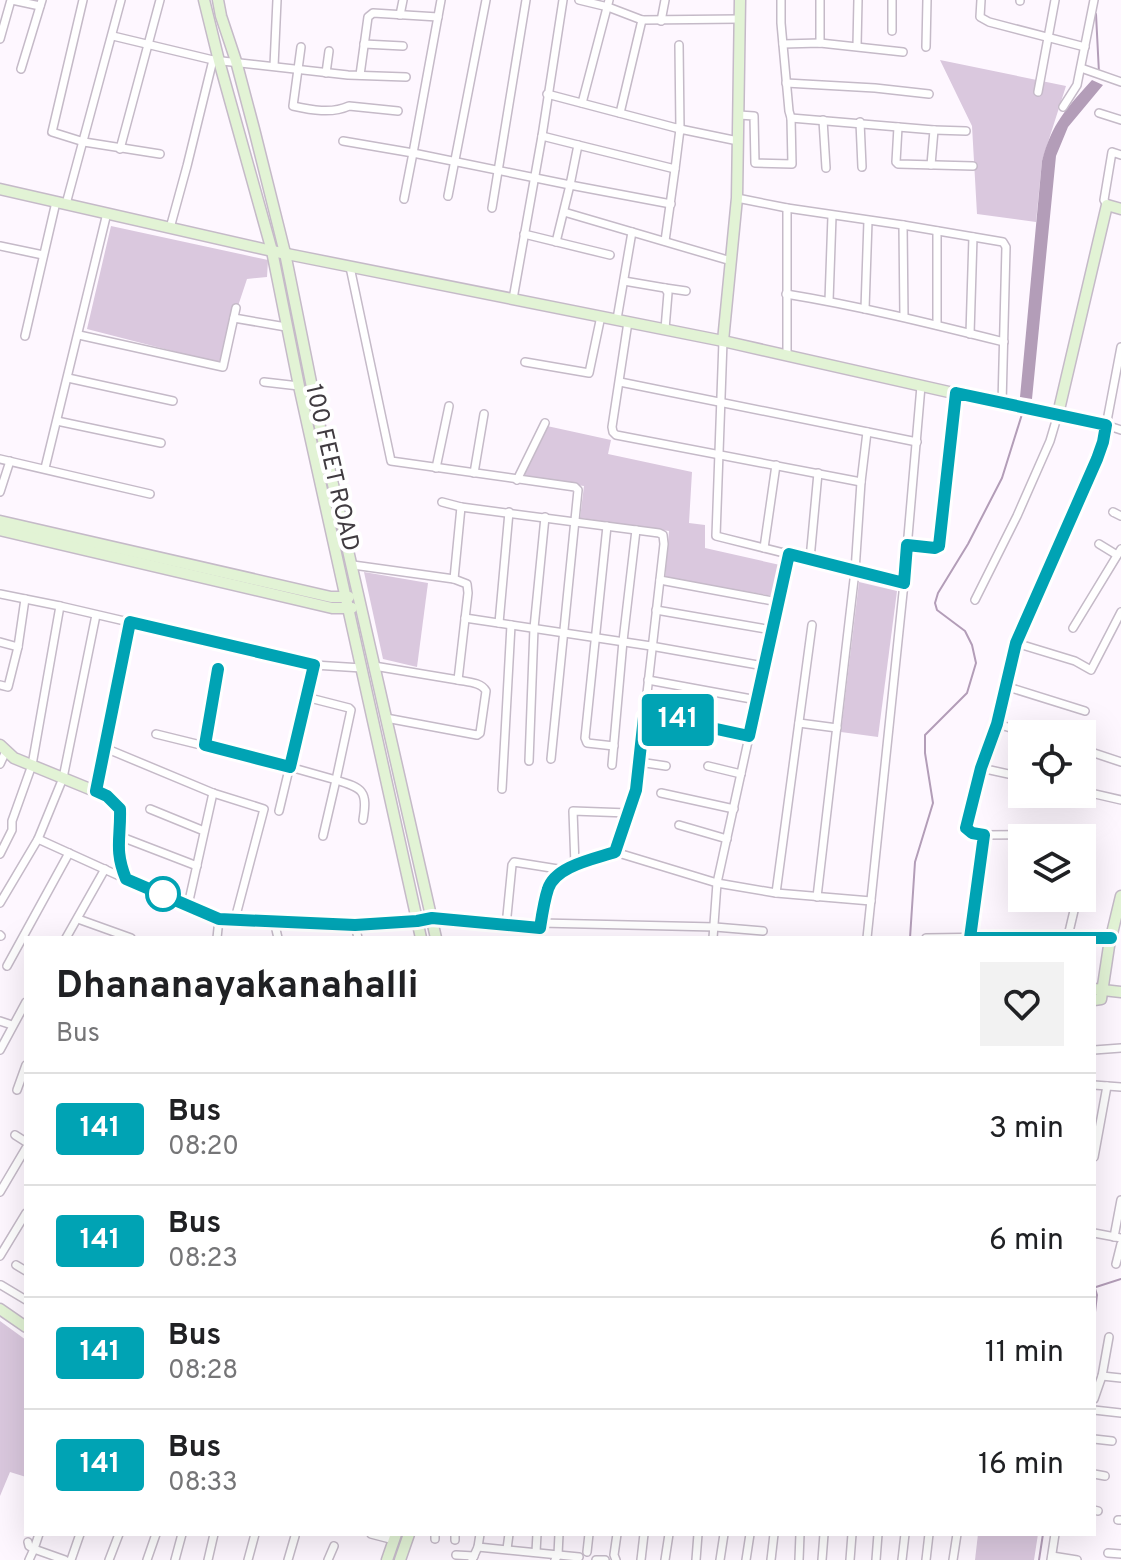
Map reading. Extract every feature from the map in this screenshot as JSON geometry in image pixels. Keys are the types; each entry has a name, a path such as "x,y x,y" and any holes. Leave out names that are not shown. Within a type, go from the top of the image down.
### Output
{"street":[{"path":"0,39 12,0 41,3 21,69"},
{"path":"83,0 52,132 84,142 160,154"},
{"path":"25,336 43,255 84,142 121,0"},
{"path":"120,149 160,0"},
{"name":"100 FEET ROAD","path":"204,0 216,60 272,251 286,327 421,936"},
{"name":"100 FEET ROAD","path":"218,0 285,253 320,427 436,936"},
{"path":"274,66 277,0"},
{"path":"400,15 403,0"},
{"path":"404,199 441,0"},
{"path":"448,196 486,0"},
{"path":"492,208 526,0"},
{"path":"513,299 563,0"},
{"path":"579,0 609,3 642,20 740,19"},
{"path":"661,21 665,0"},
{"path":"740,0 737,198 723,341 716,536 904,583"},
{"path":"739,115 754,116 755,163 792,164 781,0"},
{"path":"820,0 820,43"},
{"path":"857,46 858,0"},
{"path":"892,0 892,31"},
{"path":"926,47 927,0"},
{"path":"981,0 980,17 989,22 1085,47"},
{"path":"1038,92 1055,0"},
{"path":"1063,107 1077,85 1094,0"},
{"path":"582,103 609,3"},
{"path":"360,75 368,17 373,13 438,17"},
{"path":"620,113 642,20"},
{"path":"113,36 216,60 326,73 406,77"},
{"path":"783,44 820,43 903,52"},
{"path":"364,44 403,46"},
{"path":"665,241 680,129 679,45"},
{"path":"301,47 293,106 328,111 349,106 398,111"},
{"path":"326,73 329,51"},
{"path":"170,228 216,60"},
{"path":"1081,68 1121,82"},
{"path":"786,83 929,94"},
{"path":"547,94 738,141"},
{"path":"1099,113 1121,120"},
{"path":"791,118 966,131"},
{"path":"823,120 826,168"},
{"path":"860,122 862,167"},
{"path":"898,127 898,164 973,166"},
{"path":"931,165 934,130"},
{"path":"542,136 675,169"},
{"path":"343,141 671,204"},
{"path":"556,242 578,145"},
{"path":"975,600 1053,434 1107,205 1104,200 1112,152 1121,155"},
{"path":"0,189 272,251 723,341 1121,430"},
{"path":"737,198 999,241 1006,247 1006,405"},
{"path":"1107,205 1121,209"},
{"path":"787,208 787,356"},
{"path":"564,212 731,261"},
{"path":"45,468 107,213"},
{"path":"829,301 832,216"},
{"path":"865,309 868,221"},
{"path":"903,225 904,317"},
{"path":"937,231 937,325"},
{"path":"632,232 624,281 620,382 613,432 861,482"},
{"path":"524,234 610,255"},
{"path":"970,334 973,237"},
{"path":"0,246 43,255"},
{"path":"350,267 391,461 576,488 578,491 551,759"},
{"path":"624,281 686,291"},
{"path":"665,288 668,293 665,329"},
{"path":"786,294 904,317 1004,342"},
{"path":"79,335 223,367 236,308"},
{"path":"525,362 589,373 601,316"},
{"path":"234,318 286,327"},
{"path":"1008,835 984,835 972,833 966,828 981,768 997,724 1016,643 1103,442 1121,347"},
{"path":"68,378 173,401"},
{"path":"264,382 299,386"},
{"path":"620,382 917,442"},
{"path":"867,936 921,386"},
{"path":"907,545 935,548 941,543 956,393"},
{"path":"436,468 449,406"},
{"path":"474,473 484,414"},
{"path":"57,421 161,443"},
{"path":"517,480 545,423"},
{"path":"817,897 855,571 867,432"},
{"path":"0,459 150,494"},
{"path":"0,492 10,461"},
{"path":"764,548 776,465"},
{"path":"810,559 818,473"},
{"path":"442,502 659,533 664,538 636,790 615,852"},
{"path":"454,579 461,507"},
{"path":"499,623 509,512"},
{"path":"1113,512 1121,516"},
{"path":"529,761 534,628 545,517"},
{"path":"0,521 331,597 362,607"},
{"path":"607,526 585,741 614,746"},
{"path":"0,530 332,608 360,595"},
{"path":"612,765 636,530"},
{"path":"1073,628 1119,552 1099,544"},
{"path":"713,936 717,883 789,554"},
{"path":"353,565 454,579 467,584 458,680"},
{"path":"660,580 778,602"},
{"path":"0,594 314,665 362,668"},
{"path":"0,685 8,687 25,599"},
{"path":"0,854 12,830 12,821 32,765 60,606"},
{"path":"656,610 772,630"},
{"path":"1016,643 1075,661 1091,670 1121,612"},
{"path":"0,903 38,839 63,778 96,615"},
{"path":"465,618 764,666"},
{"path":"96,791 130,622"},
{"path":"502,789 511,625"},
{"path":"776,893 812,625"},
{"path":"0,642 18,647"},
{"path":"279,811 314,665"},
{"path":"374,666 458,680 480,685 486,691 480,733 477,735 386,718"},
{"path":"205,745 218,669"},
{"path":"648,680 757,700"},
{"path":"1005,686 1085,711"},
{"path":"306,697 351,710 362,709"},
{"path":"323,836 351,710"},
{"path":"644,717 670,719 749,736"},
{"path":"799,723 837,728"},
{"path":"997,724 1008,727"},
{"path":"156,734 356,786 365,799 363,820"},
{"path":"3,748 14,758 107,796 120,809 121,827 117,847 119,863 126,879"},
{"path":"0,764 3,748"},
{"path":"105,748 213,793 264,809 235,919"},
{"path":"1096,754 1121,762"},
{"path":"639,762 666,766"},
{"path":"708,766 741,774"},
{"path":"981,768 1008,774"},
{"path":"188,905 213,793"},
{"path":"661,793 734,809"},
{"path":"1096,794 1121,800"},
{"path":"150,809 204,831"},
{"path":"575,865 573,811 628,813"},
{"path":"679,825 727,839"},
{"path":"970,936 984,835"},
{"path":"119,836 197,866"},
{"path":"38,839 219,919 355,925 432,918 506,926 715,927 763,931"},
{"path":"538,936 548,885 564,870 615,852 717,883 776,893 871,901"},
{"path":"7,966 69,853"},
{"path":"506,926 514,862 564,870"},
{"path":"67,936 105,869"},
{"path":"1121,896 1098,994 1121,993"},
{"path":"1068,936 1074,912"},
{"path":"78,919 125,936"},
{"path":"217,936 219,919"},
{"path":"274,921 278,936"},
{"path":"355,925 358,936"},
{"path":"1096,937 1111,938"},
{"path":"0,1050 24,1005"},
{"path":"0,1021 12,1025"},
{"path":"1096,1050 1121,1048"},
{"path":"17,1090 24,1085"},
{"path":"1096,1085 1121,1087"},
{"path":"1096,1146 1107,1086"},
{"path":"15,1135 24,1141"},
{"path":"0,1192 24,1151"},
{"path":"1116,1264 1121,1200"},
{"path":"0,1256 24,1216"},
{"path":"1096,1234 1119,1240"},
{"path":"16,1265 24,1270"},
{"path":"1,1285 24,1299"},
{"path":"0,1309 24,1326"},
{"path":"1096,1393 1109,1337"},
{"path":"1102,1376 1121,1378"},
{"path":"1096,1410 1121,1413"},
{"path":"1096,1439 1112,1441"},
{"path":"1096,1474 1105,1476"},
{"path":"29,1560 31,1545 38,1536"},
{"path":"31,1545 68,1560 79,1536"},
{"path":"109,1560 118,1536"},
{"path":"147,1560 155,1536"},
{"path":"175,1560 181,1536"},
{"path":"208,1560 214,1536"},
{"path":"248,1560 254,1536"},
{"path":"288,1560 295,1536"},
{"path":"400,1560 408,1536"},
{"path":"456,1555 473,1558 480,1536"},
{"path":"507,1549 509,1536"},
{"path":"536,1552 537,1536"},
{"path":"556,1557 559,1536"},
{"path":"478,1547 522,1550 556,1557 583,1554 588,1536"},
{"path":"616,1560 617,1536"},
{"path":"641,1560 644,1536"},
{"path":"665,1560 669,1536"},
{"path":"696,1560 698,1536"},
{"path":"720,1560 724,1536"},
{"path":"746,1560 750,1536"},
{"path":"771,1560 774,1536"},
{"path":"799,1560 800,1536"},
{"path":"822,1560 824,1536"},
{"path":"850,1560 852,1536"},
{"path":"876,1560 878,1536"},
{"path":"902,1560 905,1536"},
{"path":"926,1560 929,1536"},
{"path":"953,1560 957,1536"},
{"path":"1055,1536 1052,1558 1077,1560"},
{"path":"387,1560 395,1537"},
{"path":"328,1560 334,1546"},
{"path":"517,1560 522,1550"},
{"path":"1108,1553 1121,1554"},
{"path":"596,1560 605,1560"}],"shaded area":[{"path":"940,60 1066,86 1042,161 1036,222 977,214 972,126"},
{"path":"1092,80 1103,85 1068,127 1056,156 1032,399 1020,397 1042,161 1050,136 1061,117"},
{"path":"111,226 268,260 267,277 247,279 219,363 87,329"},
{"path":"547,426 611,440 608,454 692,472 689,523 705,525 705,548 780,565 773,596 665,578 669,531 580,518 584,486 521,478"},
{"path":"364,572 428,583 417,667 383,659"},
{"path":"859,582 897,591 878,737 841,732"},
{"path":"0,1321 24,1339 24,1476 10,1472 0,1496"},
{"path":"978,1536 1038,1536 1034,1560 975,1560"}],"waterway":[{"path":"1096,14 1099,73"},
{"path":"910,936 915,862 933,803 925,735 967,693 976,663 965,631 937,610 935,603 1002,478 1023,411"},
{"path":"1096,1287 1121,1279"},
{"path":"1096,1292 1096,1304"},
{"path":"1039,1560 1043,1536"}],"bus line":[{"name":"141","path":"218,669 205,745 290,767 314,665 130,622 96,791 107,796 120,809 121,827 117,847 119,863 126,879 219,919 355,925 432,918 540,928 548,885 564,870 615,852 636,790 644,717 670,719 749,736 789,554 904,583 907,545 939,546 956,393 1106,425 1097,459 1016,643 997,724 969,811 966,828 972,833 984,835 970,936"},
{"name":"141","path":"1096,937 1111,938"}]}
